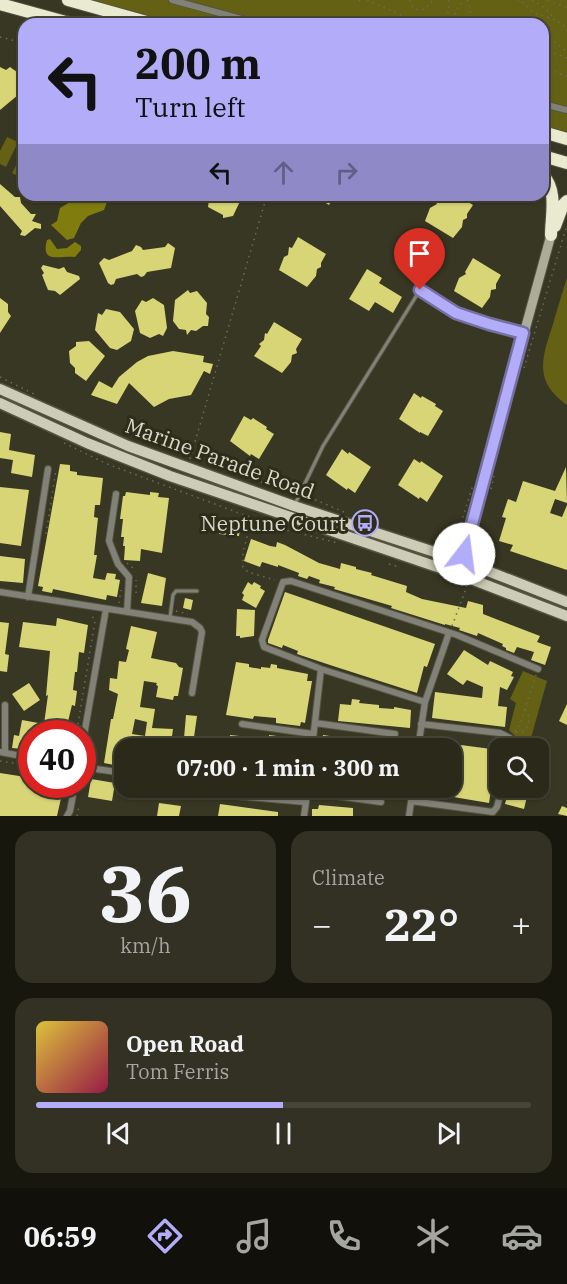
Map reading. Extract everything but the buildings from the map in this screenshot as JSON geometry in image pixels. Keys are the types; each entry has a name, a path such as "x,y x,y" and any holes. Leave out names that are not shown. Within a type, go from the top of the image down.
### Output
{"highway":[{"path":"68,0 132,18"},
{"path":"0,4 51,18"},
{"path":"549,134 567,139"},
{"path":"549,158 567,163"},
{"path":"549,186 553,205 551,235"},
{"path":"551,235 567,201"}],"main road":[{"name":"Marine Parade Road","path":"0,389 128,446 294,506 462,561 567,602"},
{"name":"Marine Parade Road","path":"0,403 87,443 170,476 458,574 567,616"},
{"path":"436,553 459,544 470,531"},
{"path":"470,531 473,550 482,569"}],"street":[{"path":"172,0 238,18"},
{"path":"549,106 567,110"},
{"path":"458,574 551,235"},
{"path":"28,597 48,469"},
{"path":"116,494 109,541 118,564 129,576 127,612"},
{"path":"424,702 267,649 262,639 284,582 291,581 449,633 538,669"},
{"path":"0,592 192,622 202,632 192,693"},
{"path":"87,720 106,609"},
{"path":"419,738 424,702 449,633"},
{"path":"313,738 321,669"},
{"path":"5,705 2,753 18,756"},
{"path":"315,723 395,734"},
{"path":"242,724 313,734"},
{"path":"421,724 500,733 510,738"},
{"path":"96,769 114,772"},
{"path":"70,814 73,798"},
{"path":"259,798 306,802"},
{"path":"304,816 306,798"},
{"path":"356,798 381,802"},
{"path":"409,816 411,798"},
{"path":"411,801 493,812 499,798"}],"lane":[{"path":"294,506 322,446 420,290 456,313 523,333"},
{"path":"170,618 173,595 176,591 197,591"}],"path":[{"path":"359,0 361,4"},
{"path":"367,0 408,18"},
{"path":"410,0 414,8 419,10 425,9 433,0"},
{"path":"449,0 448,13 451,18 466,0 469,3 471,18"},
{"path":"517,0 521,0 534,13 556,20"},
{"path":"532,0 545,8 567,28"},
{"path":"548,0 567,8"},
{"path":"0,37 18,42"},
{"path":"549,40 567,52"},
{"path":"549,51 567,58"},
{"path":"549,70 567,76"},
{"path":"189,463 265,201"},
{"path":"524,367 567,225"},
{"path":"0,377 36,394"},
{"path":"489,494 496,468"},
{"path":"232,474 299,494 347,513"},
{"path":"253,518 243,552 243,567 248,572 279,581"},
{"path":"124,561 134,569 137,584 135,595"},
{"path":"389,564 396,566 398,561"},
{"path":"449,633 467,585"},
{"path":"79,720 95,621 87,610"},
{"path":"512,735 525,709 538,669"},
{"path":"515,732 522,732 528,724 528,712 525,709"},
{"path":"0,761 18,764"}],"shaded area":[{"path":"69,0 567,0 567,139 549,134 549,18 133,18"},
{"path":"7,137 18,142 6,167 0,164 0,151"},
{"path":"18,162 18,176 12,173"},
{"path":"72,201 107,202 104,210 88,216 81,223 74,238 67,240 51,225 57,221 60,208"},
{"path":"50,239 57,249 67,248 75,242 81,246 81,250 75,257 49,256 46,248 47,240"},
{"path":"567,278 567,405 549,387 543,368 546,348"},
{"path":"523,671 547,681 531,738 517,738 509,730 516,703 510,699"}],"place":[{"name":"Neptune Court","path":"365,523"}],"route":[{"path":"420,290 456,313 476,321 523,333 464,554"}]}
